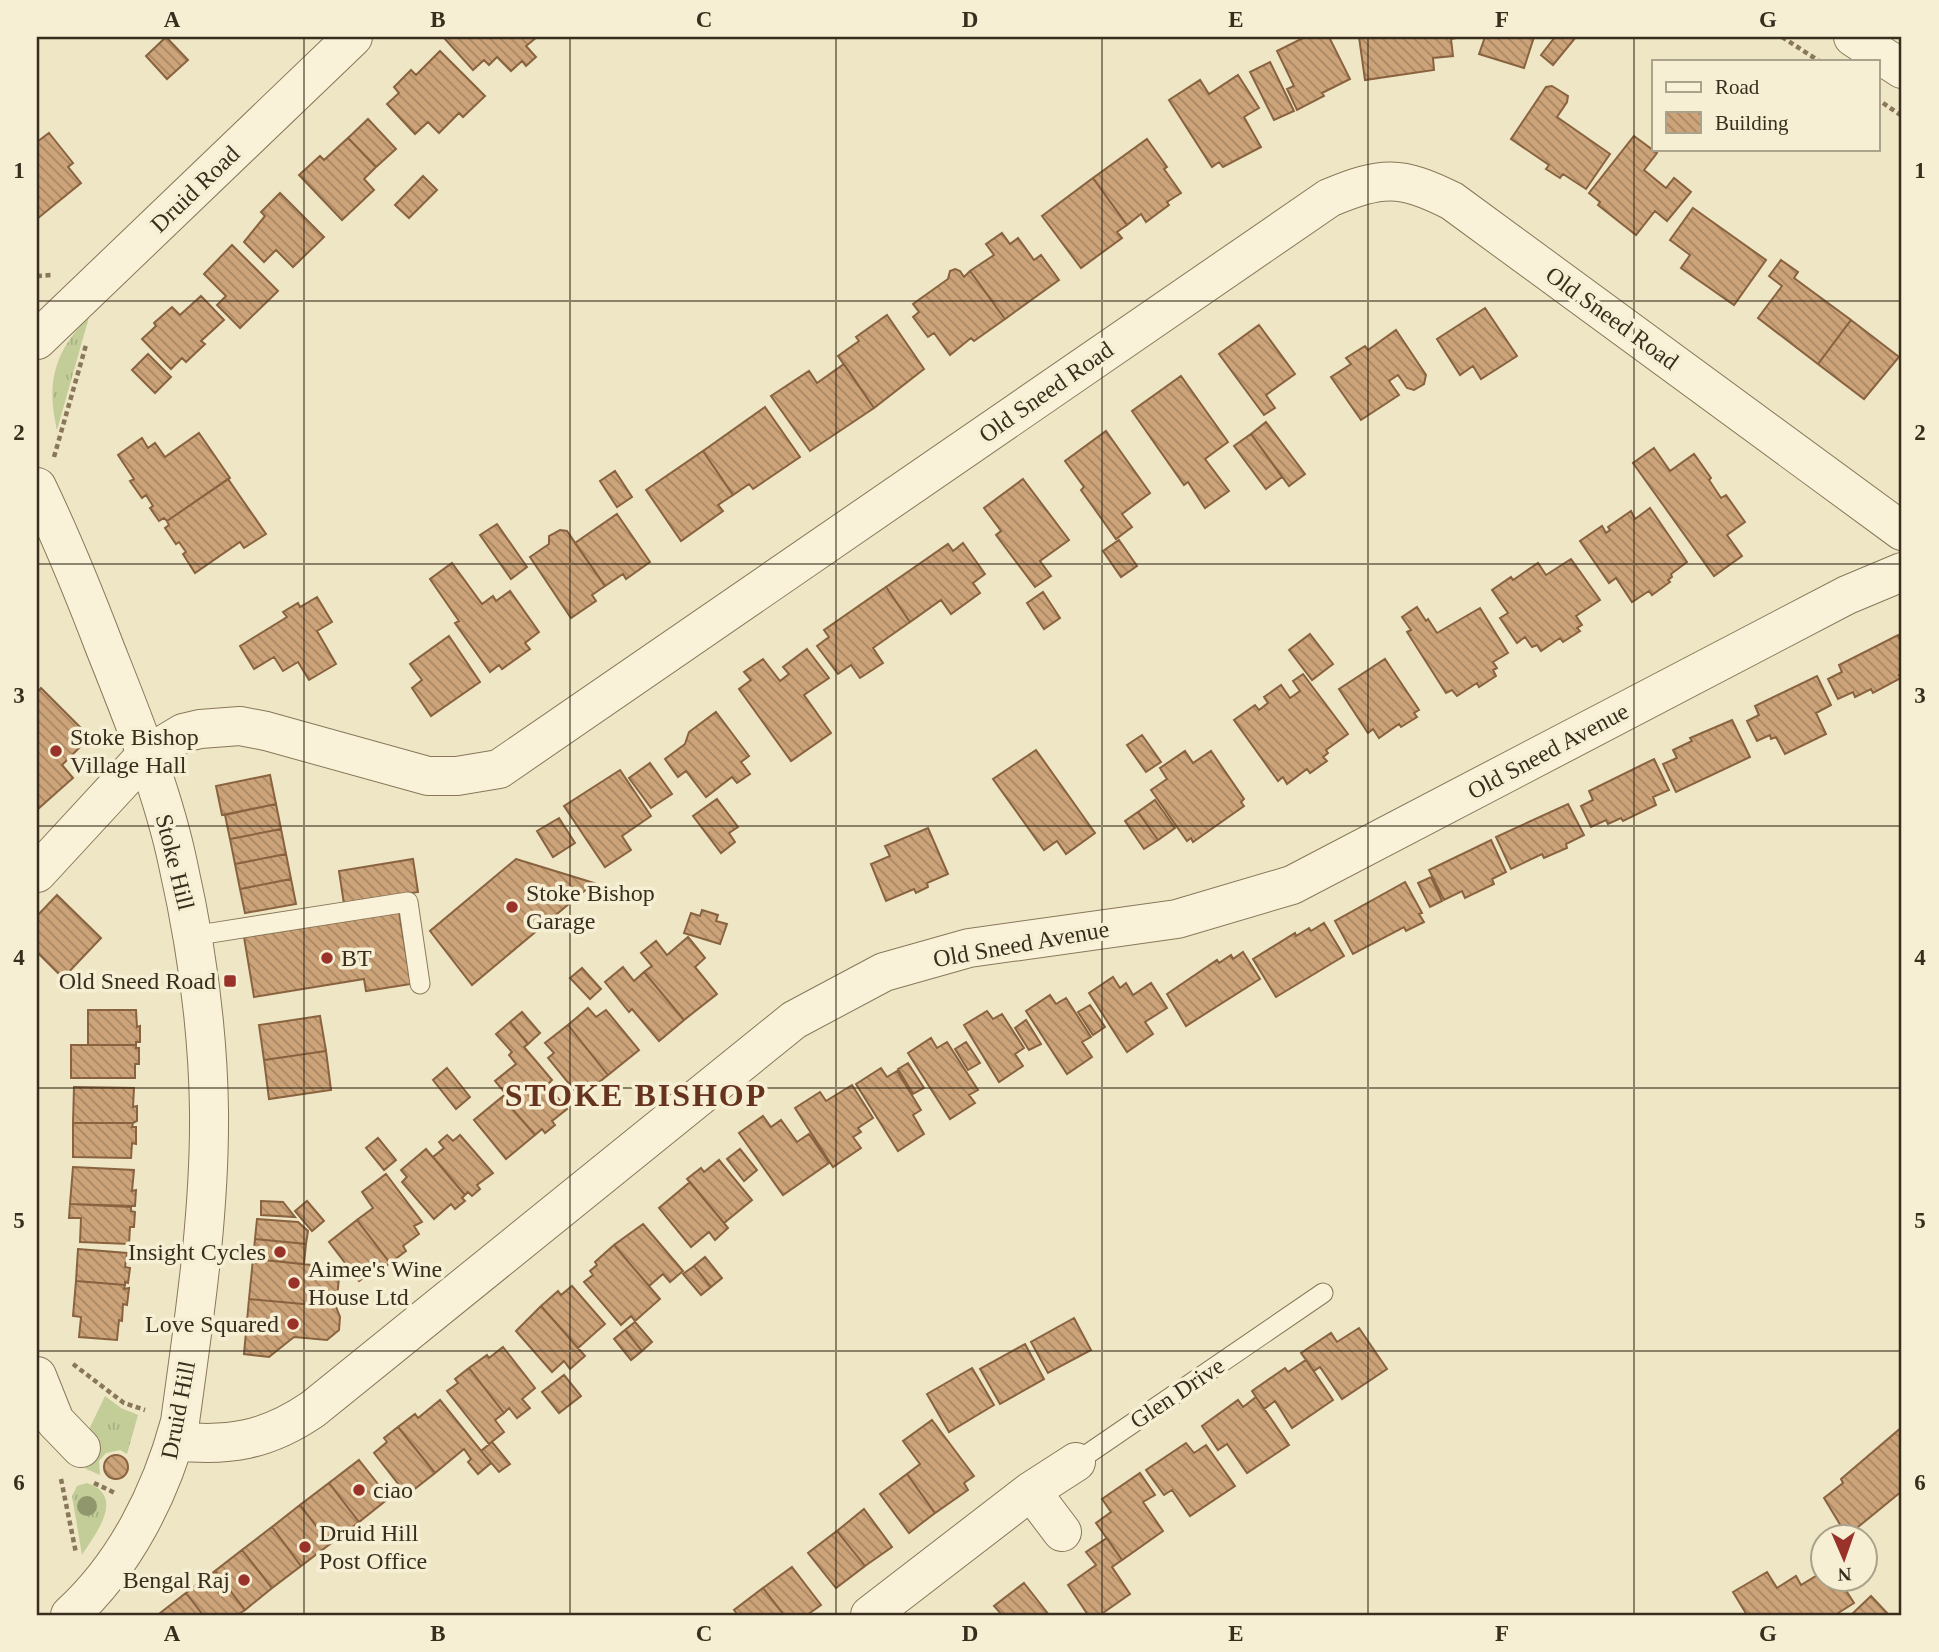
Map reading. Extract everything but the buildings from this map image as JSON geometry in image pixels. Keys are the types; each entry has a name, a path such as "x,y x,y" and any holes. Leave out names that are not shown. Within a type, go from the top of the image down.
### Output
{"street":[{"name":"Druid Road","path":"37,340 353,37"},
{"path":"1853,37 1902,69"},
{"name":"Old Sneed Road","path":"37,873 145,756 183,733 200,729 240,726 266,731 428,776 457,776 499,769 1329,198 1365,183 1391,181 1424,187 1452,201 1902,531"},
{"name":"Stoke Hill","path":"40,493 63,540 145,756 178,862 192,936 204,1032 209,1111 203,1259"},
{"name":"Old Sneed Avenue","path":"177,1432 219,1444 241,1441 288,1426 313,1409 794,1020 884,972 969,948 1177,919 1292,885 1847,595 1902,572"},
{"name":"Druid Hill","path":"77,1609 113,1569 148,1508 165,1471 177,1432 203,1259"},
{"path":"53,1369 60,1441"},
{"name":"Glen Drive","path":"870,1615 1031,1491 1076,1462"},
{"path":"1031,1491 1062,1532"}],"lane":[{"path":"192,936 408,902 420,984"},
{"name":"Glen Drive","path":"1076,1462 1323,1293"}],"path":[{"path":"1782,37 1817,60"},
{"path":"1880,101 1902,116"},
{"path":"37,276 106,274"},
{"path":"40,493 88,340"},
{"path":"53,1369 177,1432"},
{"path":"60,1441 148,1508"},
{"path":"60,1441 59,1467 77,1609"}],"green space":[{"path":"89,317 57,430 52,398 56,369 68,343"},
{"path":"105,1396 121,1408 138,1415 127,1454 120,1450 106,1453 99,1461 100,1475 73,1463"},
{"path":"87,1483 99,1489 105,1497 106,1506 100,1526 82,1555 72,1496 77,1486"}],"place":[{"name":"Stoke Bishop Village Hall","path":"56,751"},
{"name":"Stoke Bishop Garage","path":"512,907"},
{"name":"BT","path":"327,958"},
{"name":"Old Sneed Road","path":"230,981"},
{"name":"Insight Cycles","path":"280,1252"},
{"name":"Aimee's Wine House Ltd","path":"294,1283"},
{"name":"Love Squared","path":"293,1324"},
{"name":"ciao","path":"359,1490"},
{"name":"Druid Hill Post Office","path":"305,1547"},
{"name":"Bengal Raj","path":"244,1580"}],"district":[{"name":"STOKE BISHOP","path":"636,1095"}]}
